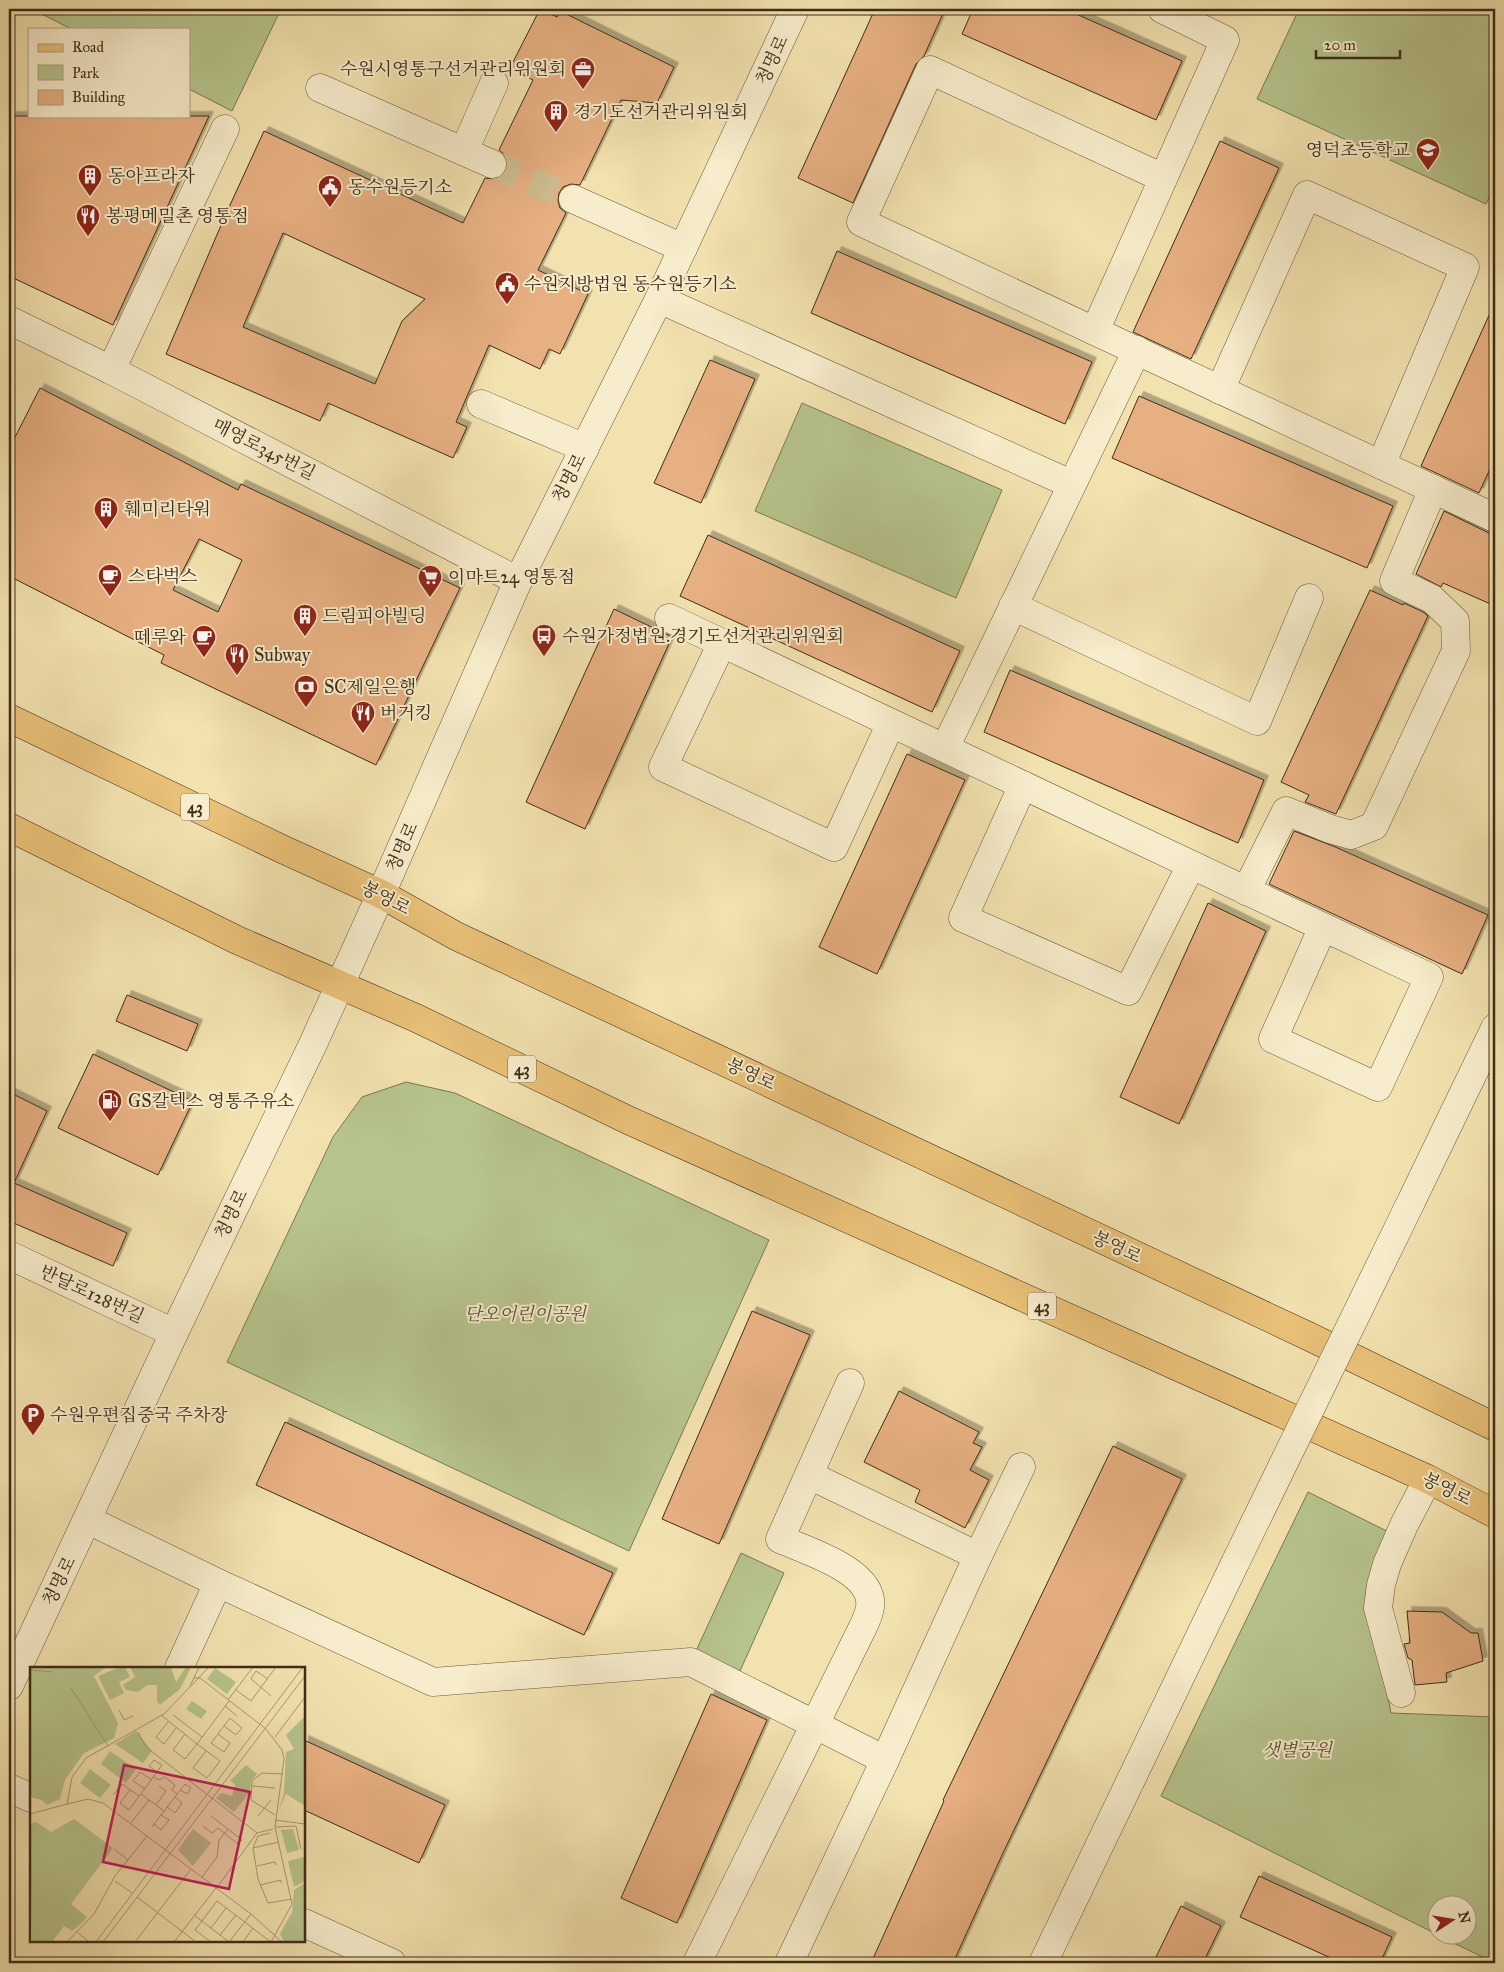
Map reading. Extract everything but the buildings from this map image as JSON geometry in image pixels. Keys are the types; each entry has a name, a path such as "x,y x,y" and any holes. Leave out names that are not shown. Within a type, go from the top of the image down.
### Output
{"main road":[{"name":"봉영로","path":"9,718 381,894 456,936 1308,1336 1495,1427"},
{"name":"봉영로","path":"9,827 237,940 341,984 628,1120 1428,1479 1495,1514"}],"street":[{"name":"청명로","path":"9,1686 174,1333 341,984 518,581 659,299 795,9"},
{"path":"1094,331 1225,40 1162,9"},
{"path":"1163,178 930,70 861,222 1495,518"},
{"path":"464,151 494,83"},
{"path":"320,88 492,164"},
{"path":"111,370 225,129"},
{"path":"1220,390 1307,195 1456,263 1465,268 1381,465"},
{"path":"573,199 683,248"},
{"path":"659,299 1071,484"},
{"name":"매영로345번길","path":"9,320 111,370 518,581"},
{"path":"945,748 1137,350"},
{"path":"481,404 585,448"},
{"path":"1246,891 1286,811 1330,829 1351,835 1374,826 1456,651 1455,622 1432,598 1394,581 1433,489"},
{"path":"1013,606 1257,721 1309,598"},
{"path":"669,618 1429,977 1378,1087 1273,1038 1323,927"},
{"path":"722,643 663,766 834,847 892,723"},
{"path":"1023,785 963,918 1128,991 1191,865"},
{"path":"1043,1963 1236,1559 1495,1028"},
{"name":"반달로128번길","path":"9,1255 174,1333"},
{"path":"697,1963 862,1629 870,1607 866,1587 855,1575 837,1564 780,1539 850,1383"},
{"path":"789,1963 1021,1467"},
{"path":"809,1475 978,1556"},
{"path":"1401,1693 1378,1608 1381,1585 1387,1564 1404,1525 1428,1479"},
{"path":"88,1520 218,1583 433,1682 691,1662 885,1760"},
{"path":"180,1667 218,1583"},
{"path":"9,1788 30,1798"},
{"path":"305,1923 392,1963"}],"green space":[{"path":"32,9 281,9 232,111 190,90 190,28 69,28"},
{"name":"영덕초등학교","path":"1299,9 1495,9 1495,184 1486,204 1257,99"},
{"path":"802,403 1002,490 956,598 755,511"},
{"name":"단오어린이공원","path":"406,1082 455,1093 769,1240 629,1551 227,1362 333,1137 362,1097"},
{"name":"샛별공원","path":"1308,1492 1401,1538 1371,1610 1391,1713 1495,1717 1495,1963 1456,1944 1476,1944 1476,1894 1426,1894 1426,1929 1161,1796"},
{"path":"741,1553 784,1573 740,1671 696,1651"}],"tunnel":[{"path":"492,164 573,199"}],"place":[{"name":"수원시영통구선거관리위원회","path":"583,90"},
{"name":"경기도선거관리위원회","path":"556,133"},
{"name":"영덕초등학교","path":"1428,171"},
{"name":"동아프라자","path":"90,197"},
{"name":"동수원등기소","path":"330,208"},
{"name":"봉평메밀촌 영통점","path":"88,237"},
{"name":"수원지방법원 동수원등기소","path":"507,305"},
{"name":"훼미리타워","path":"106,530"},
{"name":"스타벅스","path":"110,597"},
{"name":"이마트24 영통점","path":"430,598"},
{"name":"드림피아빌딩","path":"305,637"},
{"name":"수원가정법원.경기도선거관리위원회","path":"544,657"},
{"name":"떼루와","path":"204,658"},
{"name":"Subway","path":"237,676"},
{"name":"SC제일은행","path":"306,708"},
{"name":"버거킹","path":"363,734"},
{"name":"GS칼텍스 영통주유소","path":"110,1122"},
{"name":"수원우편집중국 주차장","path":"33,1436"}]}
